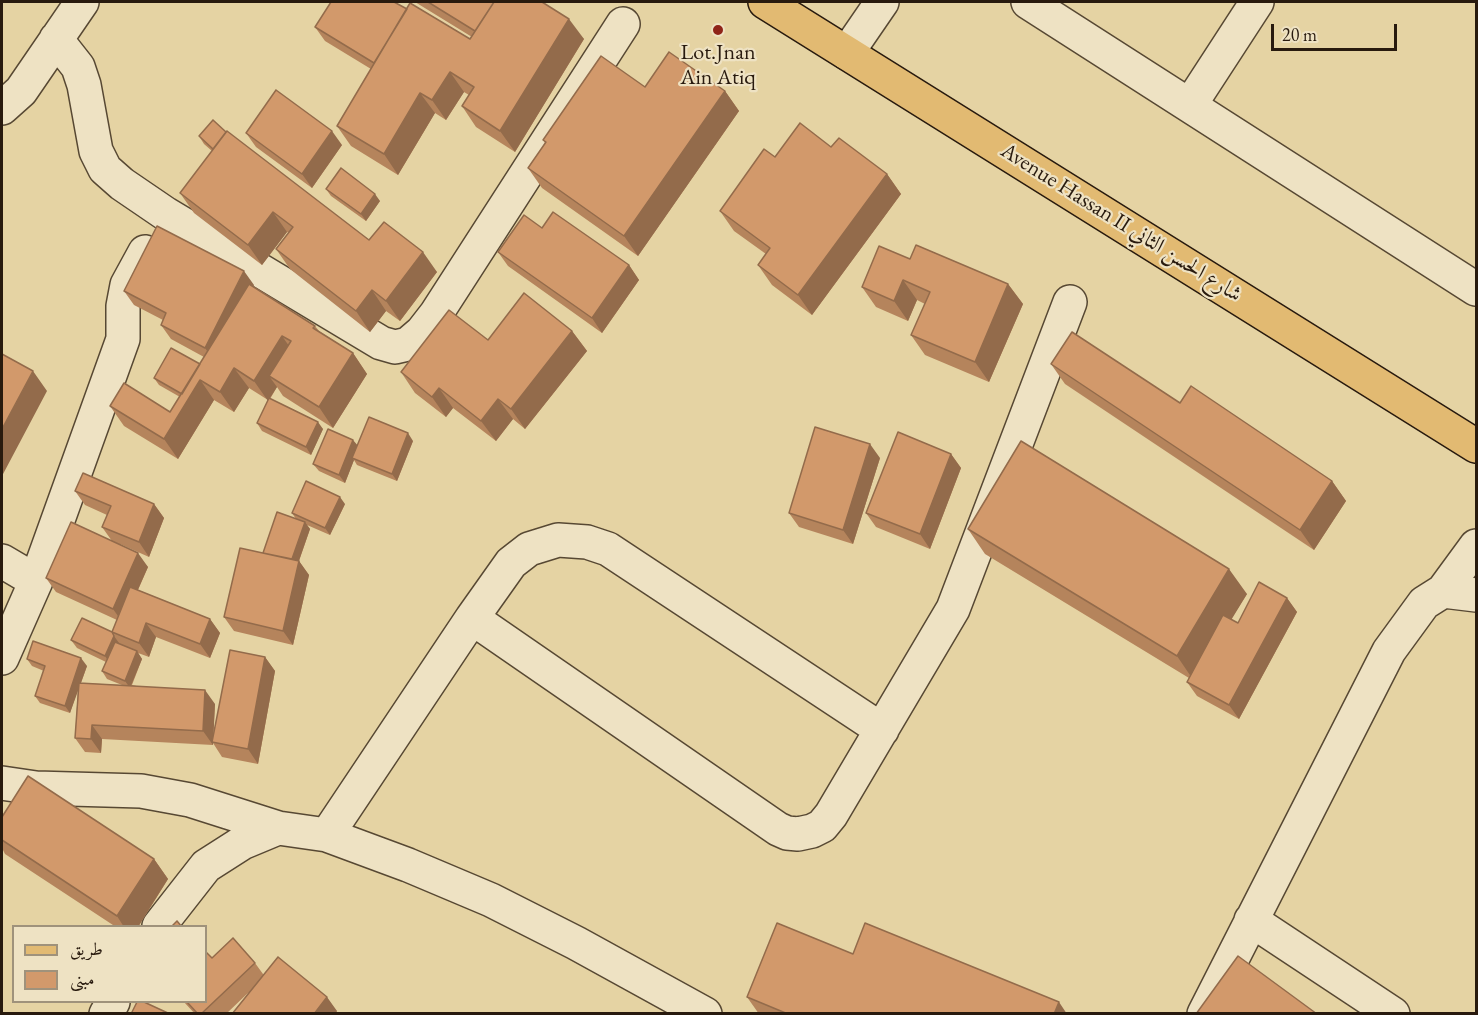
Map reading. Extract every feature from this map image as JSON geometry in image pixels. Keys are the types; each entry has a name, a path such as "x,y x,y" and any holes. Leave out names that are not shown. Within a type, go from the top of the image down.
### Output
{"main road":[{"name":"Avenue Hassan II شارع الحسن الثاني","path":"774,4 1476,446"}],"street":[{"path":"2,108 21,91 82,2"},
{"path":"848,52 882,2"},
{"path":"1028,2 1476,289"},
{"path":"1190,105 1257,2"},
{"path":"56,39 78,67 84,85 96,151 105,169 122,184 166,214 381,342 395,347 408,344 422,332 436,314 623,24"},
{"path":"2,658 36,580 123,339 123,306 128,285 166,214"},
{"path":"472,618 778,829 787,833 812,831 822,826 831,815 953,609 1070,302"},
{"path":"327,835 472,618 512,563 528,549 558,540 587,542 608,549 882,730"},
{"path":"1204,1014 1389,651 1424,603 1443,591 1476,546"},
{"path":"2,561 36,580"},
{"path":"1443,591 1476,595"},
{"path":"2,783 36,788 141,791 190,800 278,828 327,835 408,865 491,900 576,942 668,1005 705,1014"},
{"path":"161,925 206,866 242,843 278,828"},
{"path":"1251,920 1393,1014"}],"building":[{"path":"331,2 394,2 407,9 374,63 315,27"},
{"path":"428,2 494,2 475,31"},
{"path":"494,2 542,2 569,19 500,131 462,106 474,87 450,72 432,100 420,93 384,154 337,126 410,3 470,39"},
{"path":"669,52 725,91 624,236 528,168 546,142 543,140 601,56 645,87"},
{"path":"276,90 332,131 302,174 246,133"},
{"path":"213,120 226,132 213,149 199,136"},
{"path":"800,123 831,147 839,138 887,174 798,295 758,265 770,248 720,211 764,149 775,157"},
{"path":"227,131 369,240 384,222 423,252 386,301 372,290 356,311 276,249 293,227 273,212 248,245 180,193"},
{"path":"341,168 375,194 361,214 326,189"},
{"path":"553,212 629,265 592,318 498,252 524,215 542,228"},
{"path":"157,226 244,271 205,348 161,325 166,313 124,291"},
{"path":"916,245 1008,284 975,362 911,335 930,292 903,280 894,301 862,287 879,246 910,259"},
{"path":"249,284 353,353 319,407 269,376 291,341 282,336 254,381 234,368 220,392 200,380 164,439 110,406 124,383 170,412"},
{"path":"524,293 572,331 511,409 498,399 481,421 439,388 432,397 401,372 449,310 488,340"},
{"path":"1072,332 1180,403 1191,386 1332,481 1300,530 1051,364"},
{"path":"171,348 200,364 182,394 154,378"},
{"path":"2,354 33,371 2,429"},
{"path":"269,398 318,422 306,447 257,423"},
{"path":"369,417 408,433 392,474 352,458"},
{"path":"815,427 870,444 843,530 789,513"},
{"path":"328,429 353,440 339,475 313,464"},
{"path":"898,432 951,454 920,534 866,513"},
{"path":"1021,441 1229,569 1177,656 968,529"},
{"path":"83,473 154,504 139,542 102,527 111,506 75,491"},
{"path":"306,481 340,497 325,528 292,513"},
{"path":"277,512 305,522 292,559 263,553"},
{"path":"71,522 138,553 113,609 46,578"},
{"path":"240,548 299,561 283,631 224,617"},
{"path":"1259,582 1287,598 1229,705 1187,682 1223,615 1238,623"},
{"path":"130,587 210,619 200,644 146,623 139,643 112,632"},
{"path":"82,618 112,632 114,636 105,656 71,640"},
{"path":"33,641 81,658 65,706 35,696 45,666 27,659"},
{"path":"115,642 137,651 125,681 102,671"},
{"path":"230,650 265,657 248,749 212,742"},
{"path":"79,683 205,690 203,731 92,725 91,739 75,738"},
{"path":"28,776 154,859 117,916 2,840 2,817"},
{"path":"777,923 853,954 865,923 1059,1002 1054,1014 788,1014 747,997"},
{"path":"233,938 255,963 201,1014 198,1014 188,1003 207,1003 207,953 212,958"},
{"path":"1238,956 1317,1014 1196,1014"},
{"path":"278,957 327,997 314,1014 232,1014"},
{"path":"136,1003 146,1003 170,1014 131,1014"}],"place":[{"name":"Lot.Jnan Ain Atiq","path":"718,30"}]}
